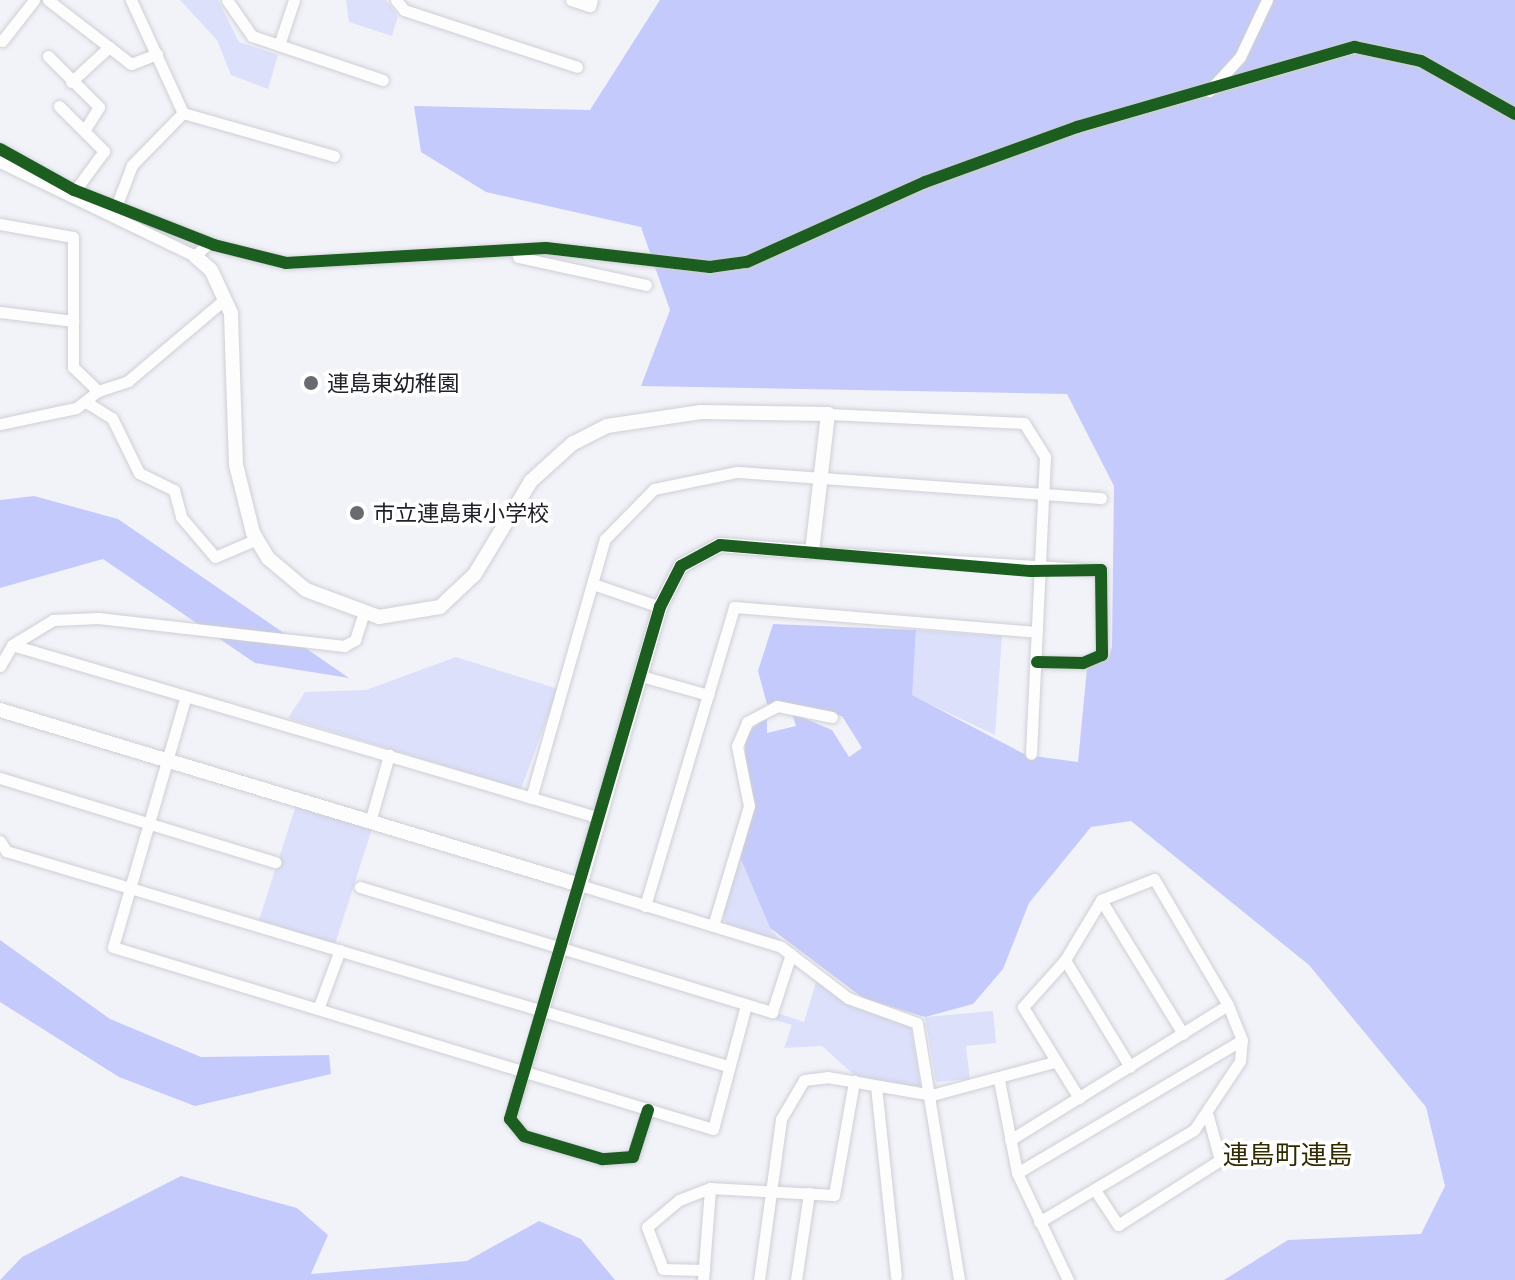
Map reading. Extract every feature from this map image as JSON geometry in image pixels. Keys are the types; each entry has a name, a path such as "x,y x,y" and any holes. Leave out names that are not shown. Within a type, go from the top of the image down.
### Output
{"street":[{"path":"2,41 34,0"},
{"path":"48,0 131,64 157,54"},
{"path":"131,0 183,113"},
{"path":"227,0 247,32 383,80"},
{"path":"279,45 294,0"},
{"path":"396,0 404,10 577,67"},
{"path":"571,0 590,6 592,0"},
{"path":"1202,96 1229,74 1267,0"},
{"path":"71,82 109,47"},
{"path":"0,162 114,211 208,243 286,263 512,255 546,248 710,267 747,262 1049,137 1202,96 1329,53 1377,48 1421,61 1515,114"},
{"path":"48,56 99,107 86,128"},
{"path":"59,106 86,128 104,151 72,195"},
{"path":"183,113 334,156"},
{"path":"114,211 144,149 183,113"},
{"path":"0,149 72,195"},
{"path":"114,211 195,256 225,299 236,465 257,539 306,590 364,613 422,615 458,594 531,481 573,443 607,426 701,412 1024,423 1045,457 1046,494 1031,754"},
{"path":"0,224 73,237 73,367 98,391"},
{"path":"195,256 208,243"},
{"path":"512,255 646,285"},
{"path":"0,424 86,402 98,391 128,381 225,299"},
{"path":"0,312 73,321"},
{"path":"86,402 112,418 139,473 174,490 181,517 215,557 257,539"},
{"path":"812,552 828,414"},
{"path":"531,798 605,539 654,489 737,472 1101,498"},
{"path":"648,1110 633,1157 578,1153 524,1136 510,1119 527,1072 660,607 681,566 720,545 1101,570 1106,647 1083,663 1037,662"},
{"path":"593,584 660,607"},
{"path":"645,906 734,607 1037,632"},
{"path":"0,666 12,645 53,620 98,618 344,646 355,640 364,613"},
{"path":"12,645 185,699 600,818"},
{"path":"641,676 708,695"},
{"path":"185,699 113,947 713,1129 727,1066 746,1005"},
{"path":"713,926 749,806 737,746 747,722 777,706 832,717"},
{"path":"0,710 713,926 791,954 848,998 917,1023 932,1095 959,1280"},
{"path":"370,822 389,755"},
{"path":"0,778 275,862"},
{"path":"0,841 6,851 727,1066"},
{"path":"1039,1222 1095,1190 1208,1116 1240,1061 1242,1040 1228,1005 1154,879 1101,900 1065,960 1023,1007 1054,1062 1079,1098"},
{"path":"360,887 772,1012 791,954"},
{"path":"1101,900 1183,1034"},
{"path":"318,1009 340,950"},
{"path":"1065,960 1130,1067"},
{"path":"1010,1140 1228,1005"},
{"path":"1017,1173 1242,1040"},
{"path":"759,1280 773,1197 781,1119 796,1089 814,1076 932,1095 999,1080 1054,1062"},
{"path":"999,1080 1017,1173 1068,1280"},
{"path":"710,1188 703,1275 663,1269 647,1227 679,1200 710,1188 773,1197 809,1193 834,1195 854,1081"},
{"path":"876,1086 896,1276"},
{"path":"1095,1190 1118,1225 1220,1160 1208,1116"},
{"path":"796,1280 809,1193"}],"shaded area":[{"path":"180,0 218,0 239,42 278,55 268,89 231,75 217,40"},
{"path":"346,0 386,0 398,16 392,36 349,22"},
{"path":"660,0 1515,0 1515,1280 1224,1280 1288,1240 1421,1234 1445,1186 1426,1107 1309,965 1131,821 1091,827 1029,903 1003,969 973,1004 925,1017 863,998 770,928 740,857 755,804 744,767 746,735 767,714 767,733 796,726 792,713 832,730 849,757 862,748 842,716 767,704 758,671 773,624 916,630 912,695 1026,755 1078,762 1087,668 1109,658 1112,647 1114,486 1067,394 641,386 670,310 641,227 486,192 421,152 414,106 590,110"},
{"path":"34,496 118,519 349,678 255,663 103,559 0,588 0,500"},
{"path":"916,630 1002,636 995,735 911,695"},
{"path":"456,657 558,689 521,789 288,718 305,692 366,690"},
{"path":"296,805 372,829 335,944 259,920"},
{"path":"740,857 770,928 782,942 726,924 722,914"},
{"path":"0,940 110,1019 201,1057 329,1055 331,1074 195,1106 119,1077 0,1002"},
{"path":"816,982 911,1027 921,1088 854,1075 822,1046 784,1048 792,1025 775,1020 777,1013 804,1022"},
{"path":"993,1011 996,1043 966,1046 970,1079 936,1082 925,1017"},
{"path":"181,1176 297,1208 328,1235 311,1274 467,1261 539,1221 581,1239 615,1280 0,1280 22,1257"}],"cycle path":[{"path":"0,149 74,190 214,245 286,263 546,248 710,267 747,262 925,182 1077,127 1355,47 1421,61 1515,114"},
{"path":"648,1110 633,1157 602,1159 524,1136 510,1119 660,607 681,566 720,545 1031,571 1101,570 1102,655 1083,663 1037,662"}],"place":[{"name":"連島東幼稚園","path":"311,383"},
{"name":"市立連島東小学校","path":"357,513"}],"district":[{"name":"連島町連島","path":"1288,1155"}]}
